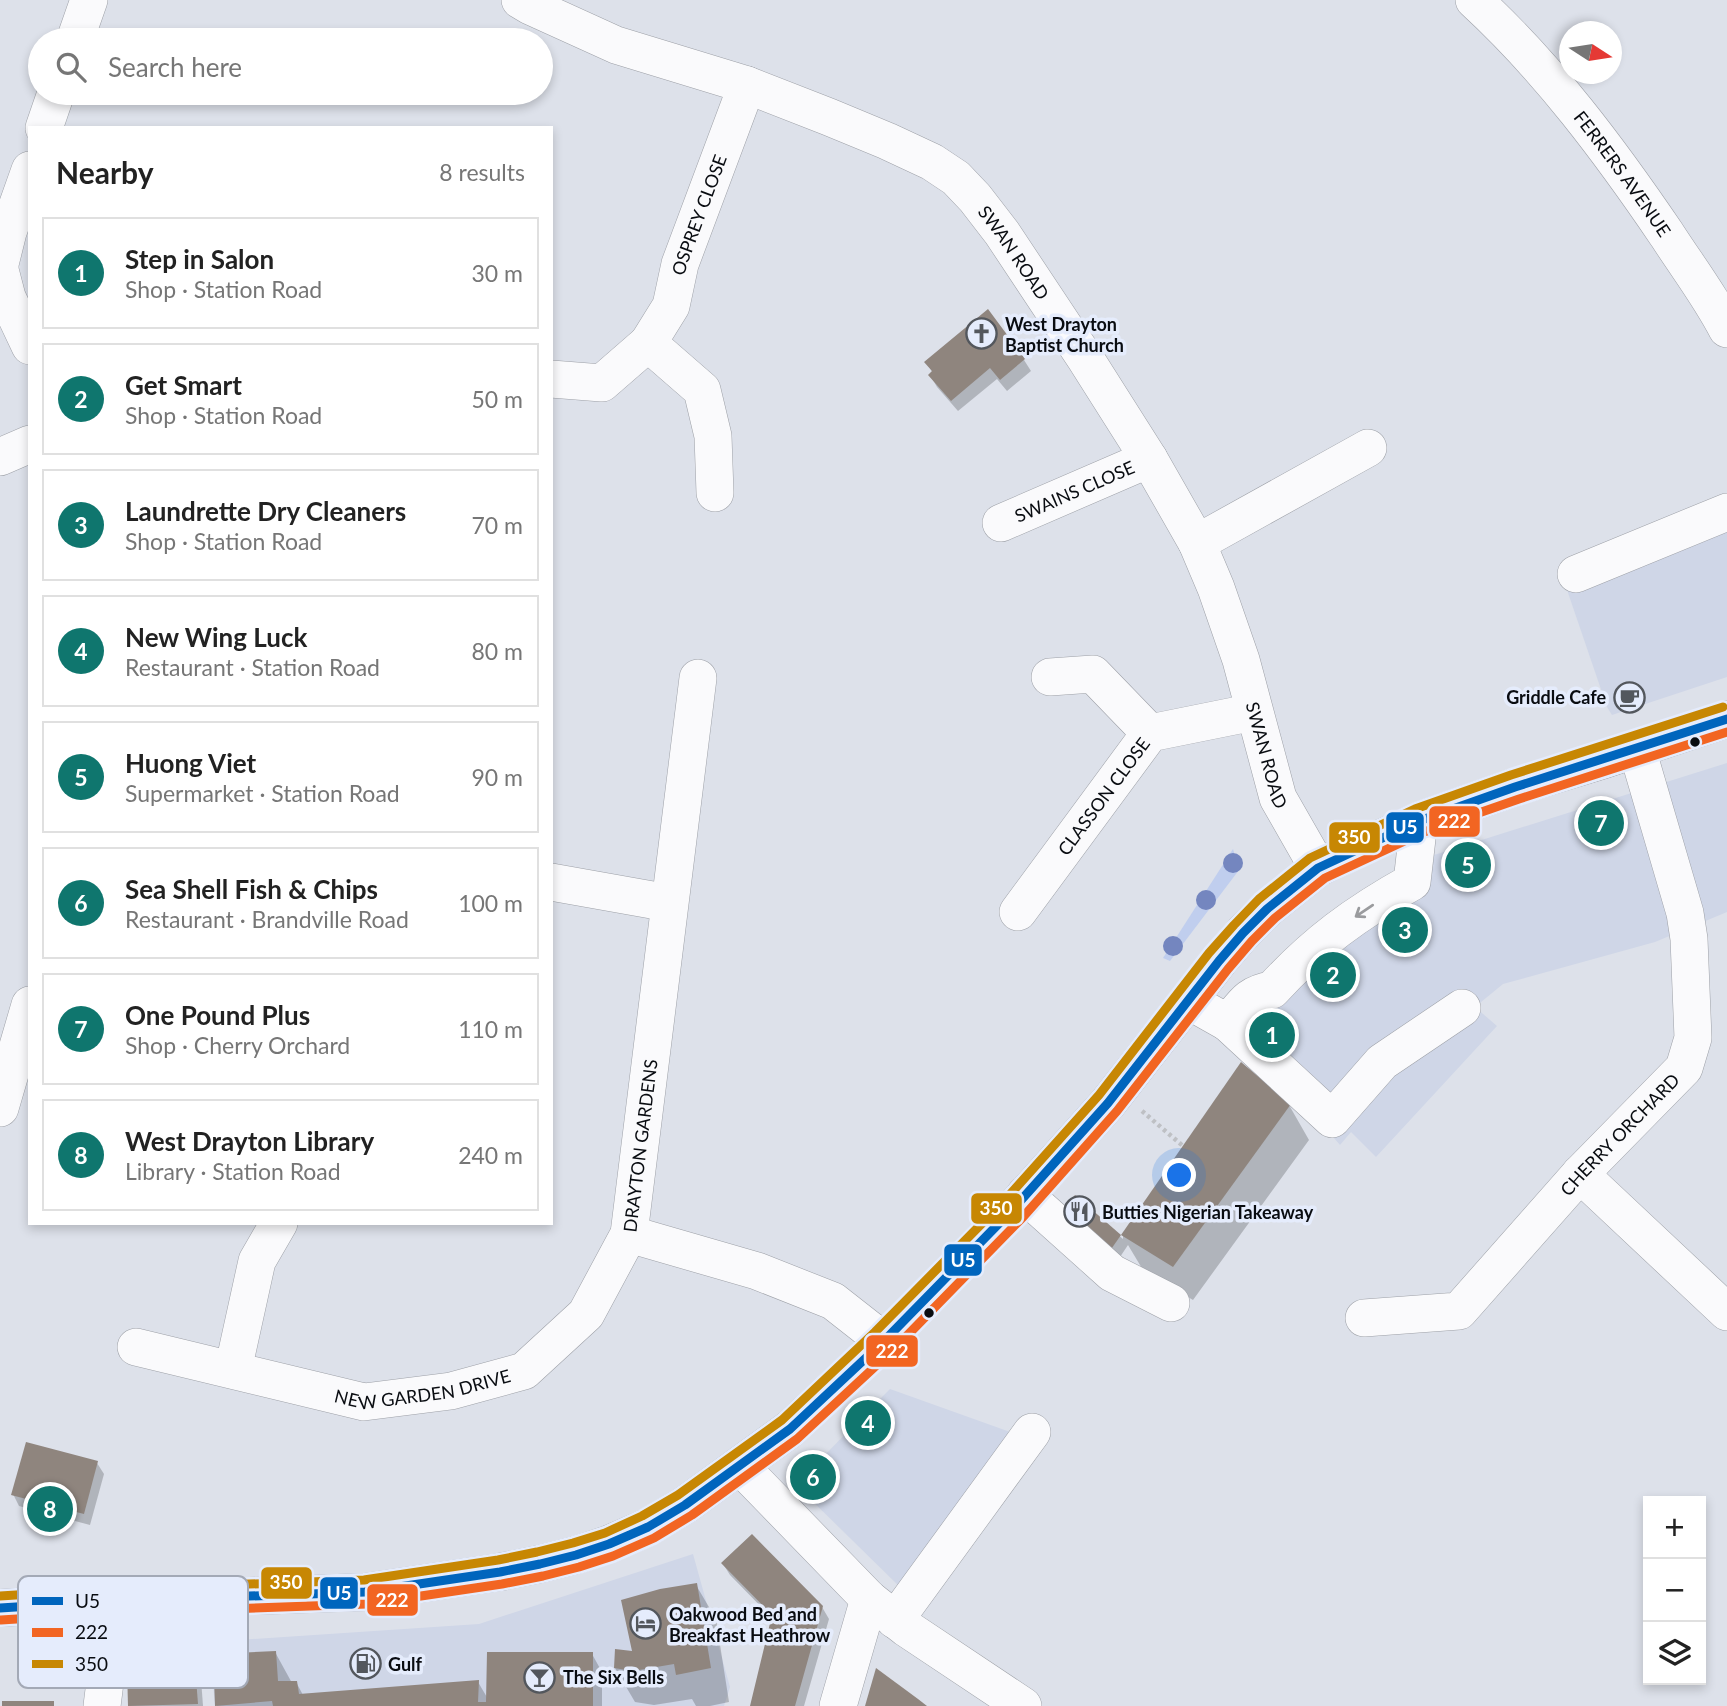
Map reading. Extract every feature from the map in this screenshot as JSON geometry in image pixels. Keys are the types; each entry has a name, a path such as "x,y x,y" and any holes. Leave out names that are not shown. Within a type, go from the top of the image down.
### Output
{"street":[{"path":"79,28 89,0"},
{"name":"SWAN ROAD","path":"520,0 615,45 747,85 887,141 932,162 956,178 995,224 1086,358 1149,459 1196,543 1233,635 1278,798 1318,868"},
{"name":"FERRERS AVENUE","path":"1474,0 1586,123 1638,193 1716,308 1727,329"},
{"name":"OSPREY CLOSE","path":"553,379 602,383 648,343 671,306 680,264 747,85"},
{"path":"45,126 53,105"},
{"path":"0,264 28,176"},
{"path":"0,270 7,297 28,342"},
{"path":"648,343 702,390 713,436 715,493"},
{"path":"0,457 28,445"},
{"path":"1196,543 1368,448"},
{"name":"SWAINS CLOSE","path":"1001,523 1149,459"},
{"path":"1576,575 1727,512"},
{"path":"1050,677 1093,674 1150,733"},
{"name":"DRAYTON GARDENS","path":"698,678 629,1234 757,1271 832,1301 884,1341"},
{"name":"CLASSON CLOSE","path":"1018,912 1150,733 1254,712"},
{"path":"248,1596 365,1592 540,1564 587,1551 648,1527 685,1506 789,1429 831,1393 884,1341 1025,1195 1118,1090 1243,933 1267,909 1318,868 1419,821 1727,719"},
{"name":"CHERRY ORCHARD","path":"1364,1318 1459,1311 1580,1174 1684,1068 1693,1038 1689,939 1685,913 1637,749"},
{"path":"1228,1023 1248,998 1258,992 1272,990 1326,937 1382,898 1412,882 1419,821"},
{"path":"553,882 669,904"},
{"path":"1189,1001 1228,1023 1332,1119 1382,1062 1462,1008"},
{"path":"0,1108 28,1011"},
{"path":"1580,1174 1727,1312"},
{"path":"1025,1195 1112,1273 1171,1303"},
{"path":"233,1370 257,1261 278,1225"},
{"name":"NEW GARDEN DRIVE","path":"136,1348 364,1402 451,1391 524,1371 586,1314 629,1234"},
{"path":"838,1706 882,1609 1032,1432"},
{"path":"740,1466 882,1609 1023,1706"},
{"path":"0,1608 18,1607"},
{"path":"102,1706 104,1688"}],"path":[{"path":"1118,1090 1183,1146"}],"shaded area":[{"path":"1727,531 1727,677 1612,715 1565,584"},
{"path":"1727,763 1727,912 1655,942 1503,984 1475,1007 1497,1026 1376,1157 1351,1132 1340,1145 1228,1015 1291,945 1434,855"},
{"path":"1233,849 1239,870 1170,961 1163,958"},
{"path":"890,1389 1013,1433 902,1589 799,1488 800,1480"},
{"path":"693,1554 730,1687 724,1706 215,1706 213,1688 248,1688 248,1639 479,1624"}],"building":[{"name":"West Drayton Baptist Church","path":"988,309 1025,359 1000,380 990,368 951,401 928,375 932,371 924,362"},
{"path":"1241,1062 1291,1104 1173,1267 1121,1235"},
{"path":"1075,1195 1121,1235 1107,1255 1060,1212"},
{"path":"26,1442 98,1461 84,1514 11,1495"},
{"path":"752,1534 823,1606 795,1706 750,1706 772,1615 721,1563"},
{"path":"697,1583 711,1668 676,1675 674,1664 633,1671 614,1668 615,1649 632,1651 621,1600 660,1589"},
{"path":"276,1651 278,1681 297,1681 299,1694 479,1680 478,1702 486,1702 487,1652 593,1652 593,1706 273,1706 272,1701 215,1706 214,1688 248,1688 248,1652"},
{"path":"876,1668 918,1699 927,1706 865,1706"},
{"path":"128,1688 197,1688 198,1704 128,1706"},
{"path":"2,1701 54,1701 54,1706 2,1706"}],"transit line":[{"name":"350","path":"248,1584 364,1580 537,1552 605,1533 678,1495 782,1420 875,1332 1005,1200 1099,1095 1209,953 1234,925 1259,899 1310,858 1415,809 1723,707"},
{"name":"U5","path":"248,1596 365,1592 500,1572 576,1555 648,1527 685,1505 790,1429 884,1341 1014,1208 1108,1103 1243,933 1267,909 1318,868 1419,821 1727,719"},
{"name":"222","path":"248,1608 367,1604 502,1584 579,1567 654,1538 692,1515 797,1439 893,1350 1023,1217 1117,1111 1252,941 1275,918 1325,878 1424,832 1727,732"},
{"name":"350","path":"0,1596 18,1595"},
{"name":"U5","path":"0,1608 18,1607"},
{"name":"222","path":"1,1620 18,1619"}],"place":[{"name":"West Drayton Baptist Church","path":"982,334"},
{"name":"Griddle Cafe","path":"1629,697"},
{"name":"One Pound Plus","path":"1601,823"},
{"name":"Huong Viet","path":"1468,865"},
{"name":"Laundrette Dry Cleaners","path":"1405,930"},
{"name":"Get Smart","path":"1333,975"},
{"name":"Step in Salon","path":"1272,1035"},
{"name":"Butties Nigerian Takeaway","path":"1079,1212"},
{"name":"New Wing Luck","path":"868,1423"},
{"name":"Sea Shell Fish & Chips","path":"813,1477"},
{"name":"West Drayton Library","path":"50,1509"},
{"name":"Oakwood Bed and Breakfast Heathrow","path":"646,1624"},
{"name":"Gulf","path":"365,1664"},
{"name":"The Six Bells","path":"540,1677"}]}
